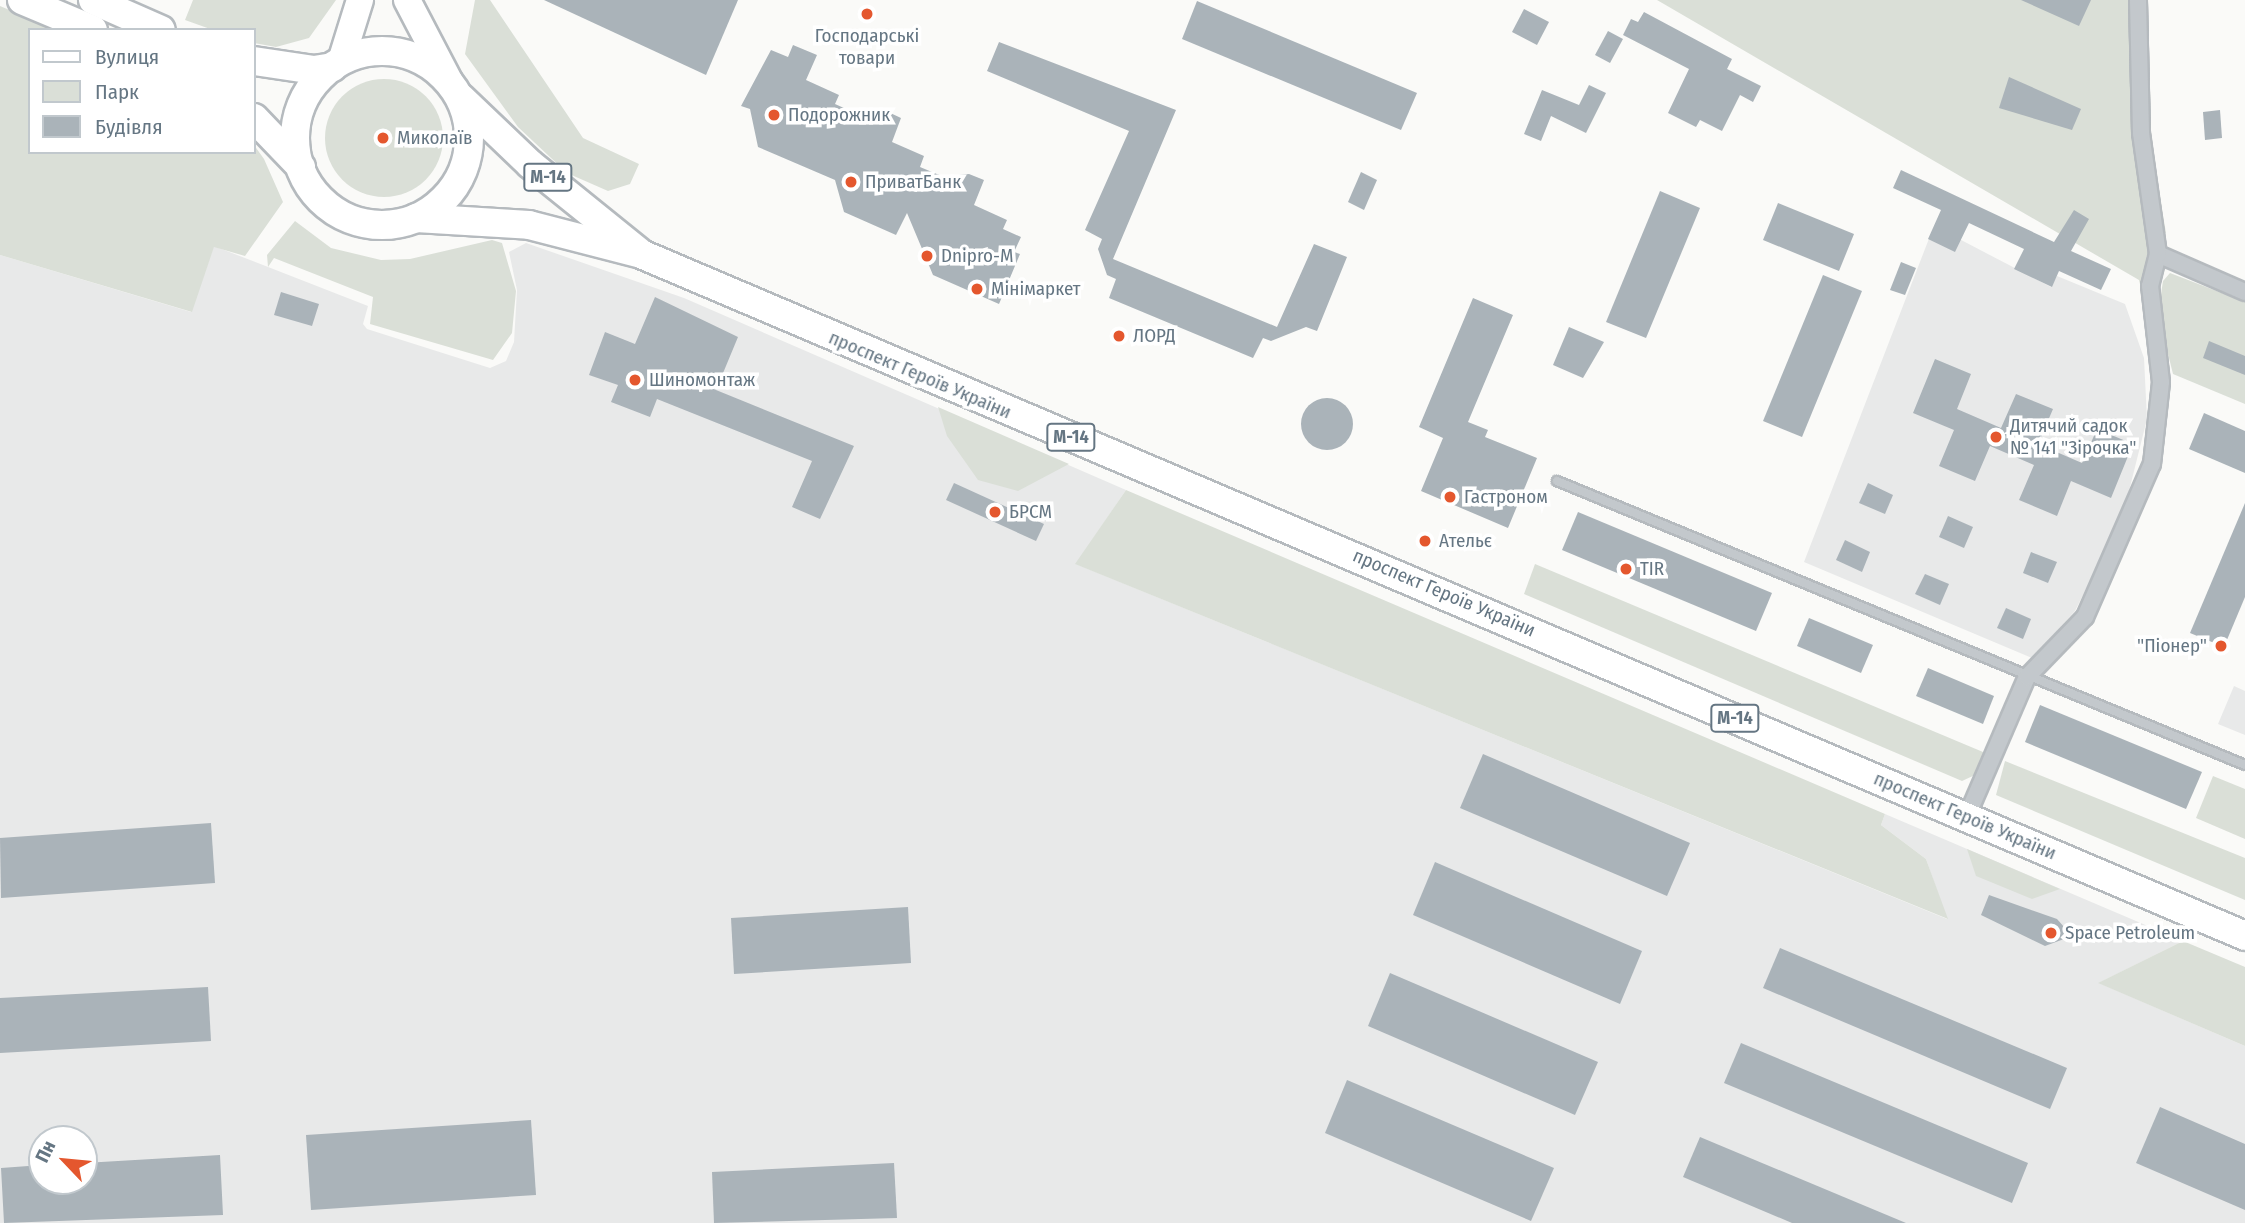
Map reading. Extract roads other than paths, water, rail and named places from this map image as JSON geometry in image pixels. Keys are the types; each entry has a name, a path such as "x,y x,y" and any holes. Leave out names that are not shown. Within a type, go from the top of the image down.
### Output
{"highway":[{"path":"22,0 88,28"},
{"path":"93,0 156,28"},
{"name":"М-14","path":"256,61 314,70 393,51 426,62 456,91"},
{"path":"300,167 296,139 300,110 314,84 337,64"},
{"path":"416,218 449,194 468,157 467,115 456,91"},
{"name":"проспект Героїв України","path":"456,91 530,164 640,254"},
{"name":"М-14","path":"256,120 300,167 316,194 345,217 380,225 416,218"},
{"name":"проспект Героїв України","path":"416,218 529,225 640,254 2245,936"}],"main road":[{"path":"337,64 360,0"},
{"path":"407,0 456,91"}],"street":[{"path":"1967,816 2027,677 2085,617 2152,464 2161,382 2151,286 2158,254 2141,133 2138,0"},
{"path":"2158,254 2245,292"}],"lane":[{"path":"1557,481 2245,765"}],"place":[{"name":"Господарські товари","path":"867,14"},
{"name":"Подорожник","path":"774,115"},
{"name":"Миколаїв","path":"383,138"},
{"name":"ПриватБанк","path":"851,182"},
{"name":"Dnipro-M","path":"927,256"},
{"name":"Мінімаркет","path":"977,289"},
{"name":"ЛОРД","path":"1119,336"},
{"name":"Шиномонтаж","path":"635,380"},
{"name":"Дитячий садок № 141 \"Зірочка\"","path":"1996,437"},
{"name":"Гастроном","path":"1450,497"},
{"name":"БРСМ","path":"995,512"},
{"name":"Ательє","path":"1425,541"},
{"name":"TIR","path":"1626,569"},
{"name":"\"Піонер\"","path":"2221,646"},
{"name":"Space Petroleum","path":"2051,933"}]}
